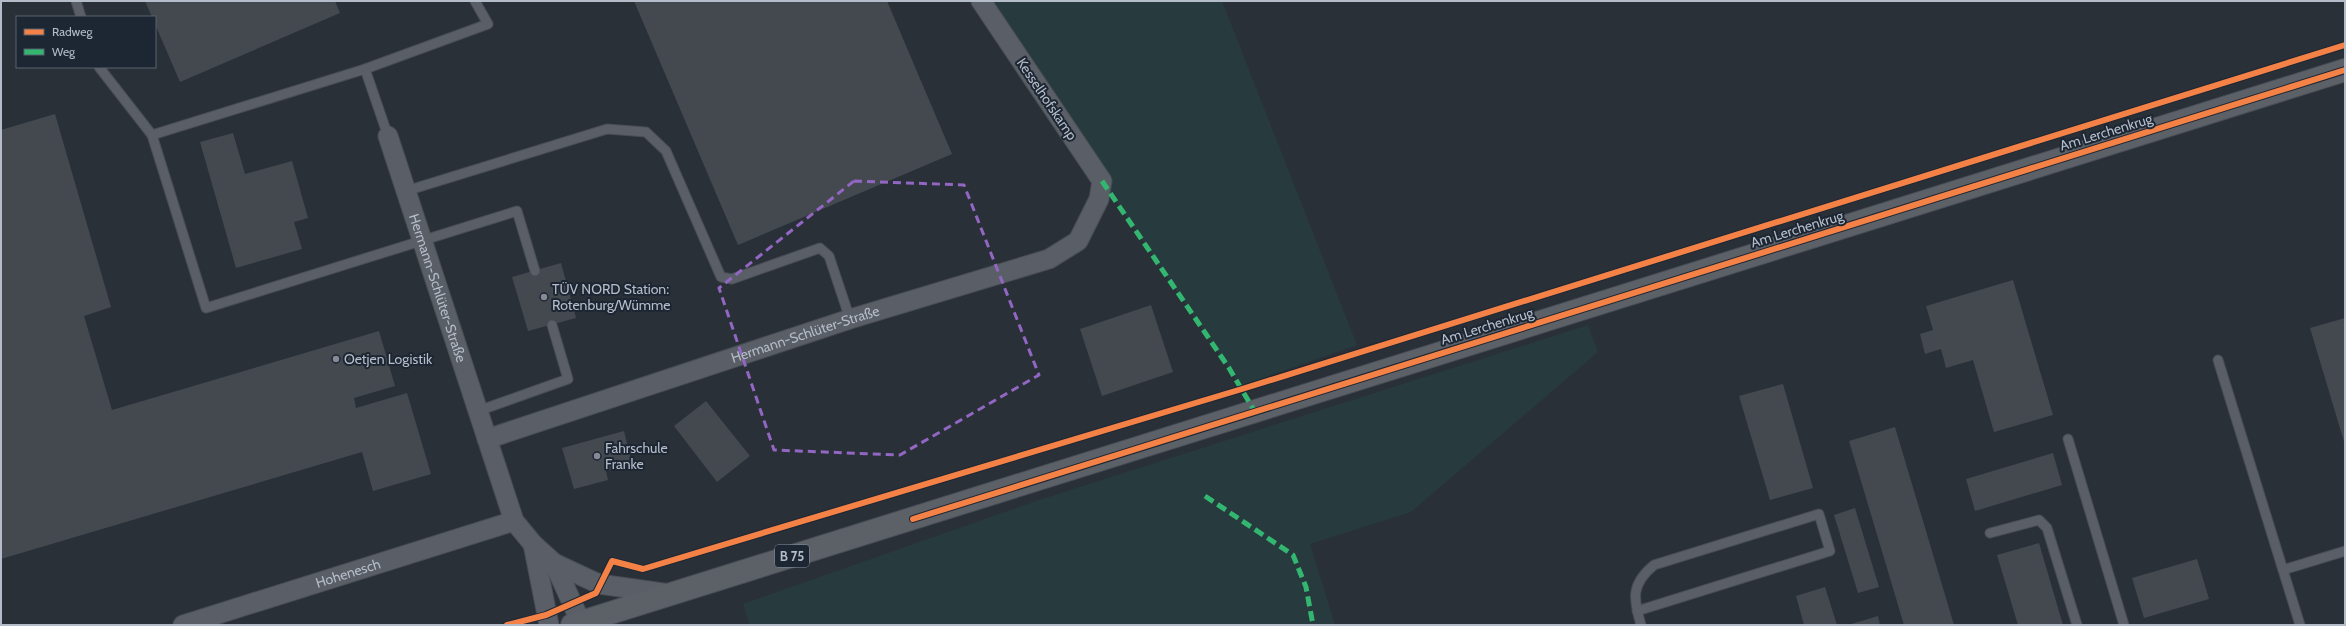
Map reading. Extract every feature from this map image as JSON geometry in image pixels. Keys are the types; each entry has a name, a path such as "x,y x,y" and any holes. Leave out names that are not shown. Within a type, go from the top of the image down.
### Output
{"main road":[{"name":"Am Lerchenkrug","path":"670,594 2345,70"},
{"name":"B 75","path":"578,624 670,594"}],"street":[{"name":"Kesselhofskamp","path":"981,1 1102,181 1099,199"},
{"name":"Hermann-Schlüter-Straße","path":"388,136 514,521 533,544 554,563 599,584 670,594"},
{"name":"Hermann-Schlüter-Straße","path":"487,439 850,319 1049,259 1078,241 1099,199"},
{"name":"Hohenesch","path":"183,625 514,521"},
{"name":"Hermann-Schlüter-Straße","path":"533,544 549,625"},
{"name":"Hermann-Schlüter-Straße","path":"554,563 578,624"}],"lane":[{"path":"76,1 81,16"},
{"path":"152,135 365,69 488,24 475,1"},
{"path":"100,68 152,135 206,308 517,211 535,270"},
{"path":"365,69 388,136"},
{"path":"406,191 607,129 646,132 666,151 720,277 732,279 820,248 829,256 850,319"},
{"path":"478,411 568,379 552,325"},
{"path":"2218,360 2300,625"},
{"path":"2068,439 2124,625"},
{"path":"1637,611 1830,551 1819,514 1654,565 1640,577 1636,593 1637,611 1641,625"},
{"path":"1990,533 2038,520 2047,528 2077,625"},
{"path":"2283,570 2345,551"}],"highlighted area":[{"path":"854,181 964,185 1039,375 900,455 774,450 719,288"}],"green space":[{"path":"981,1 1222,1 1357,345 1243,385 1235,378"},
{"path":"1588,325 1598,352 1411,512 1310,544 1335,625 750,625 743,604 1039,500"}],"building":[{"path":"145,1 335,1 340,13 180,82 156,26 156,16 152,16"},
{"path":"634,1 887,1 952,154 738,245"},
{"name":"Oetjen Logistik","path":"55,114 111,307 84,316 112,410 379,331 395,386 354,398 356,408 407,393 431,474 373,491 362,452 1,559 1,130"},
{"path":"233,133 245,174 292,161 308,218 294,222 302,249 236,268 200,142"},
{"name":"TÜV NORD Station: Rotenburg/Wümme","path":"561,263 576,318 528,331 512,277"},
{"path":"2013,280 2053,415 1994,432 1973,360 1946,368 1941,349 1925,354 1920,334 1933,330 1926,306"},
{"path":"1151,305 1173,372 1102,396 1080,329"},
{"path":"2345,318 2345,445 2310,328"},
{"path":"1783,384 1813,488 1770,500 1739,396"},
{"path":"706,401 750,456 717,482 674,426"},
{"path":"1895,427 1954,625 1904,625 1849,441"},
{"name":"Fahrschule Franke","path":"624,431 632,464 606,471 608,480 574,489 562,448"},
{"path":"2053,453 2062,485 1975,511 1966,479"},
{"path":"1855,508 1879,587 1858,593 1834,515"},
{"path":"2039,543 2063,625 2018,625 1997,555"},
{"path":"2197,559 2209,599 2144,618 2132,578"},
{"path":"1825,587 1837,625 1804,625 1796,596"},
{"path":"1878,616 1880,625 1848,625"}],"marked path":[{"path":"1102,181 1229,368 1255,412"},
{"path":"1205,496 1293,555 1306,587 1313,625"}],"cycle path":[{"path":"507,625 546,615 596,593 612,561 643,569 1242,389 2345,45"},
{"path":"913,519 2345,70"}],"place":[{"name":"TÜV NORD Station: Rotenburg/Wümme","path":"544,297"},
{"name":"Oetjen Logistik","path":"336,359"},
{"name":"Fahrschule Franke","path":"597,456"}]}
